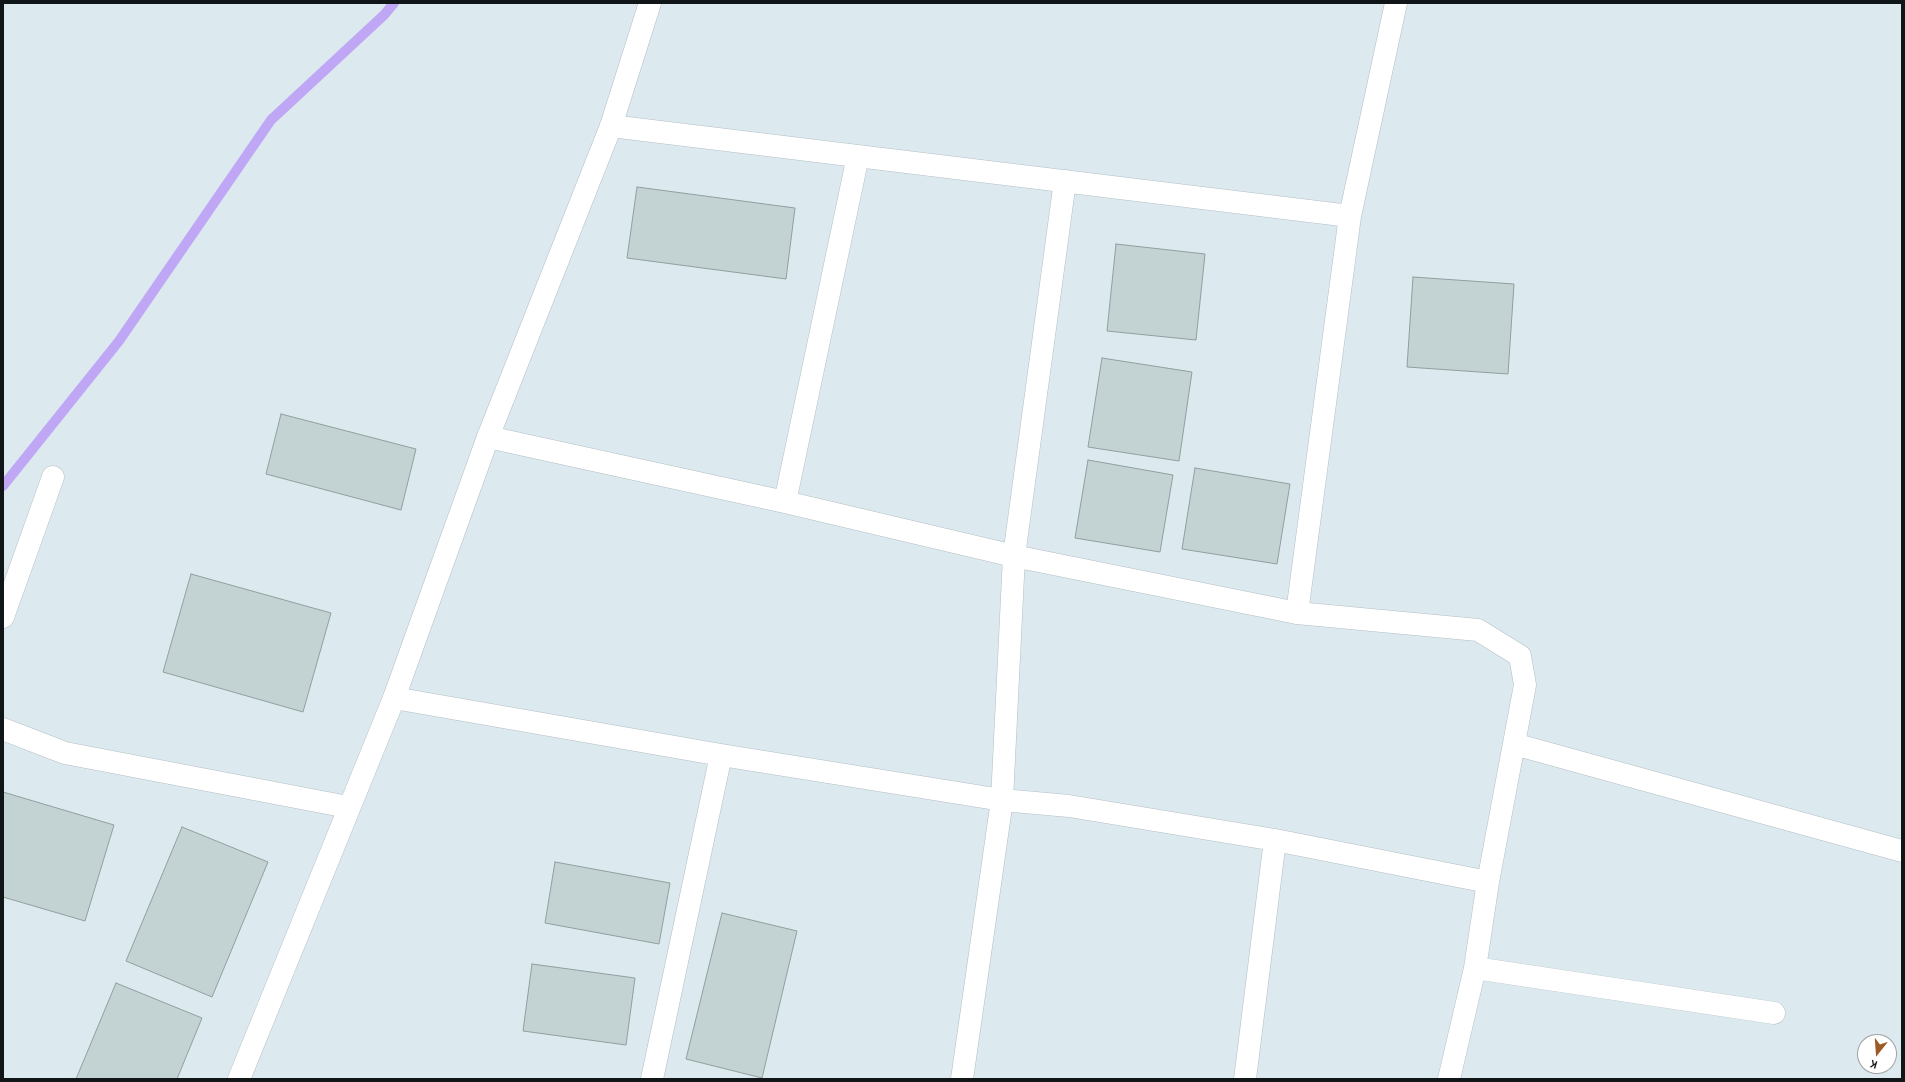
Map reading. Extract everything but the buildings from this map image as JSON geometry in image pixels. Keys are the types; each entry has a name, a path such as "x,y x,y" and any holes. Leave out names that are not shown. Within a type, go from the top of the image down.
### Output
{"street":[{"path":"239,1079 348,807 394,698 488,437 610,126 650,3"},
{"path":"1298,613 1350,216 1396,3"},
{"path":"610,126 1350,216"},
{"path":"785,502 858,156"},
{"path":"962,1079 1002,800 1014,556 1064,181"},
{"path":"488,437 785,502 1014,556 1298,613 1478,630 1520,656 1526,685 1488,882 1475,968 1449,1079"},
{"path":"3,617 53,477"},
{"path":"394,698 721,755 1002,800 1069,806 1275,840 1488,882"},
{"path":"3,729 64,753 348,807"},
{"path":"1514,744 1902,851"},
{"path":"652,1079 721,755"},
{"path":"1245,1079 1275,840"},
{"path":"1475,968 1774,1013"}],"waterway":[{"path":"3,486 119,341 271,120 384,15 394,3"}]}
